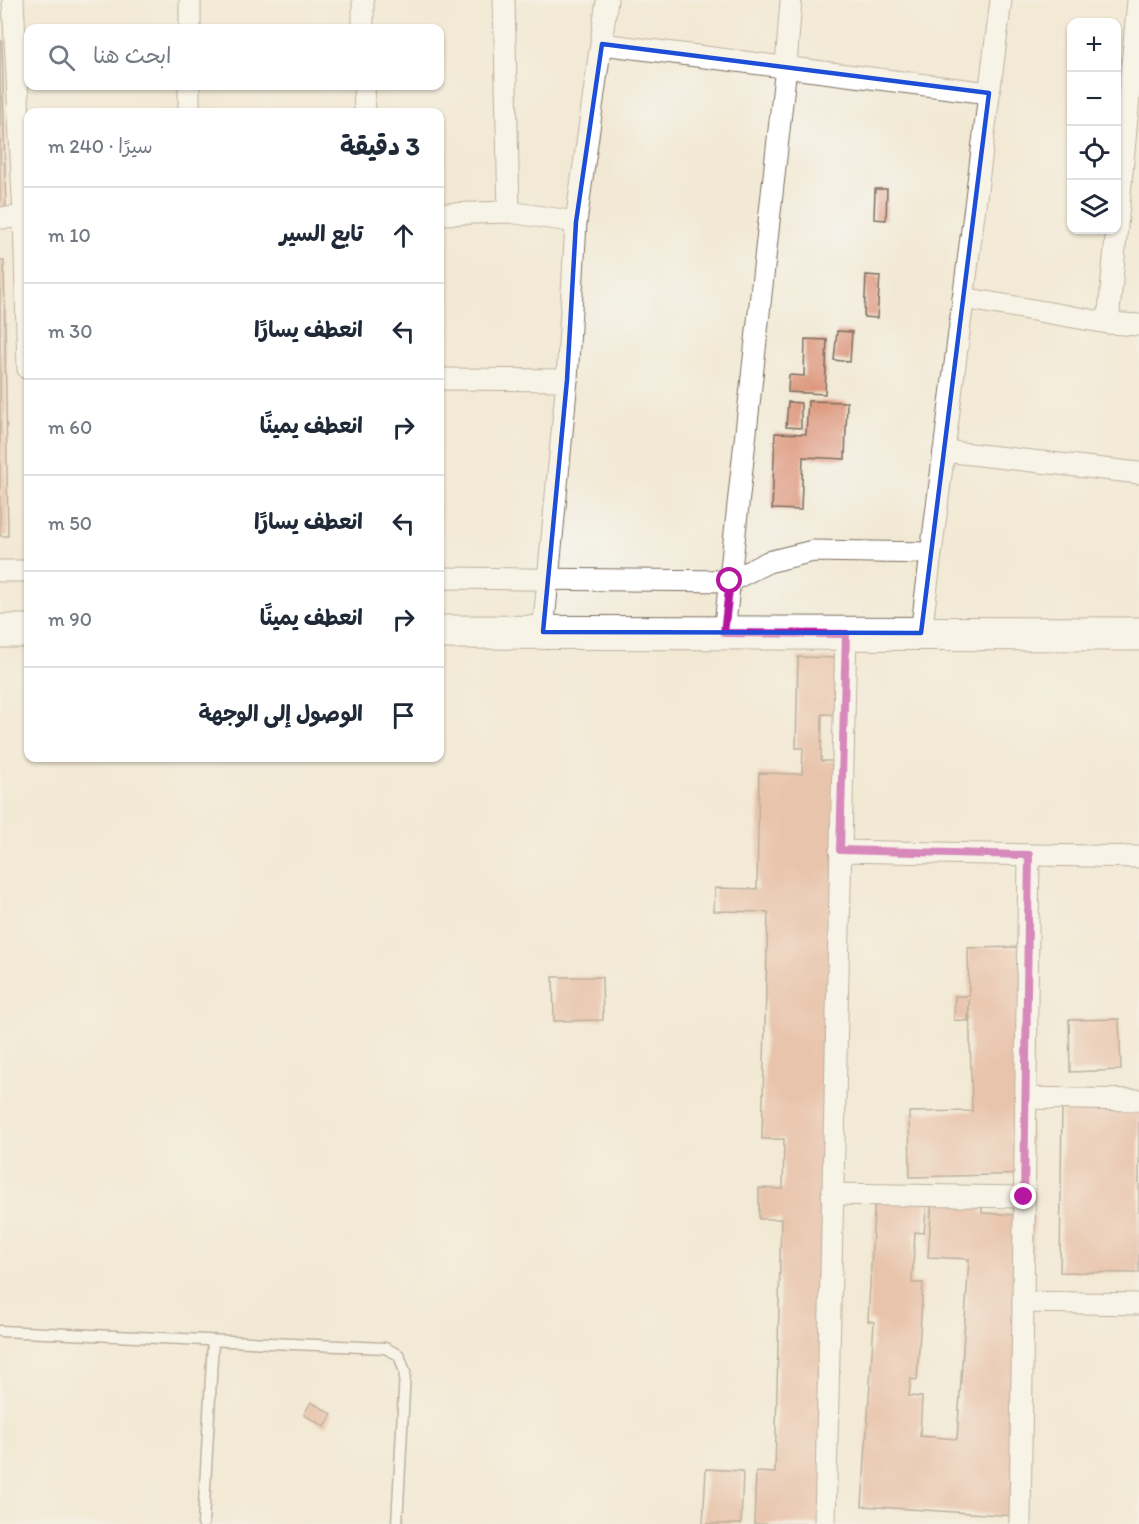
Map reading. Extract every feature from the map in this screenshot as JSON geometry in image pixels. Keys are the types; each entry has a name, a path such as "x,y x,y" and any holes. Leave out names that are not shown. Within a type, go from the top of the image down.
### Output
{"main road":[{"path":"0,631 24,631"},
{"path":"444,632 1139,634"}],"street":[{"path":"190,0 190,24"},
{"path":"363,0 363,24"},
{"path":"504,0 509,212"},
{"path":"543,632 567,380 576,222 607,0"},
{"path":"724,633 786,66 791,0"},
{"path":"921,633 1001,0"},
{"path":"1108,323 1125,146 1135,87 1138,0"},
{"path":"9,10 24,193"},
{"path":"602,44 989,93"},
{"path":"189,90 189,108"},
{"path":"364,90 365,108"},
{"path":"1125,146 1139,177"},
{"path":"444,214 509,212 576,222"},
{"path":"0,218 24,217"},
{"path":"963,298 1108,323 1139,325"},
{"path":"444,379 567,380"},
{"path":"944,452 1139,473"},
{"path":"444,578 730,581 768,562 813,551 931,553"},
{"path":"0,570 24,571"},
{"path":"825,1524 846,634"},
{"path":"840,850 1139,857"},
{"path":"1020,1524 1029,855"},
{"path":"1025,1098 1139,1100"},
{"path":"832,1194 1024,1197"},
{"path":"1023,1302 1139,1304"}],"lane":[{"path":"0,1331 385,1348 399,1355 405,1372 397,1524"},
{"path":"203,1524 213,1341"}],"highlighted area":[{"path":"602,44 989,93 921,633 543,632 567,380 576,222"}],"building":[{"path":"0,41 2,41 6,213 0,213"},
{"path":"875,189 887,189 886,220 874,219"},
{"path":"0,261 4,261 8,536 0,536"},
{"path":"866,275 880,276 877,318 864,317"},
{"path":"837,331 852,332 850,362 834,360"},
{"path":"805,339 827,340 825,394 788,392 789,375 804,376"},
{"path":"808,401 847,402 845,459 803,457 801,510 772,509 775,433 806,434"},
{"path":"788,402 801,403 801,428 786,427"},
{"path":"798,657 845,658 844,715 822,714 821,761 842,761 825,1524 754,1524 756,1472 775,1473 781,1219 759,1219 759,1188 783,1189 784,1139 762,1139 768,912 714,911 715,888 757,889 759,773 802,774 803,748 796,748"},
{"path":"1026,947 1032,1174 910,1177 909,1112 972,1111 969,999 968,1021 954,1020 955,996 969,996 968,948"},
{"path":"553,977 602,977 603,1020 554,1021"},
{"path":"1119,1019 1121,1070 1070,1072 1069,1020"},
{"path":"1062,1103 1139,1104 1139,1273 1060,1272"},
{"path":"875,1195 927,1198 924,1233 915,1232 912,1283 923,1283 917,1380 911,1379 909,1396 922,1397 920,1436 957,1439 969,1259 928,1257 932,1199 982,1202 982,1213 1035,1216 1016,1516 862,1506 874,1322 868,1321"},
{"path":"311,1402 332,1414 325,1427 304,1415"},
{"path":"706,1469 743,1471 741,1524 703,1524"}],"route":[{"path":"730,581 724,633 846,634 840,850 1029,855 1024,1197"}]}
